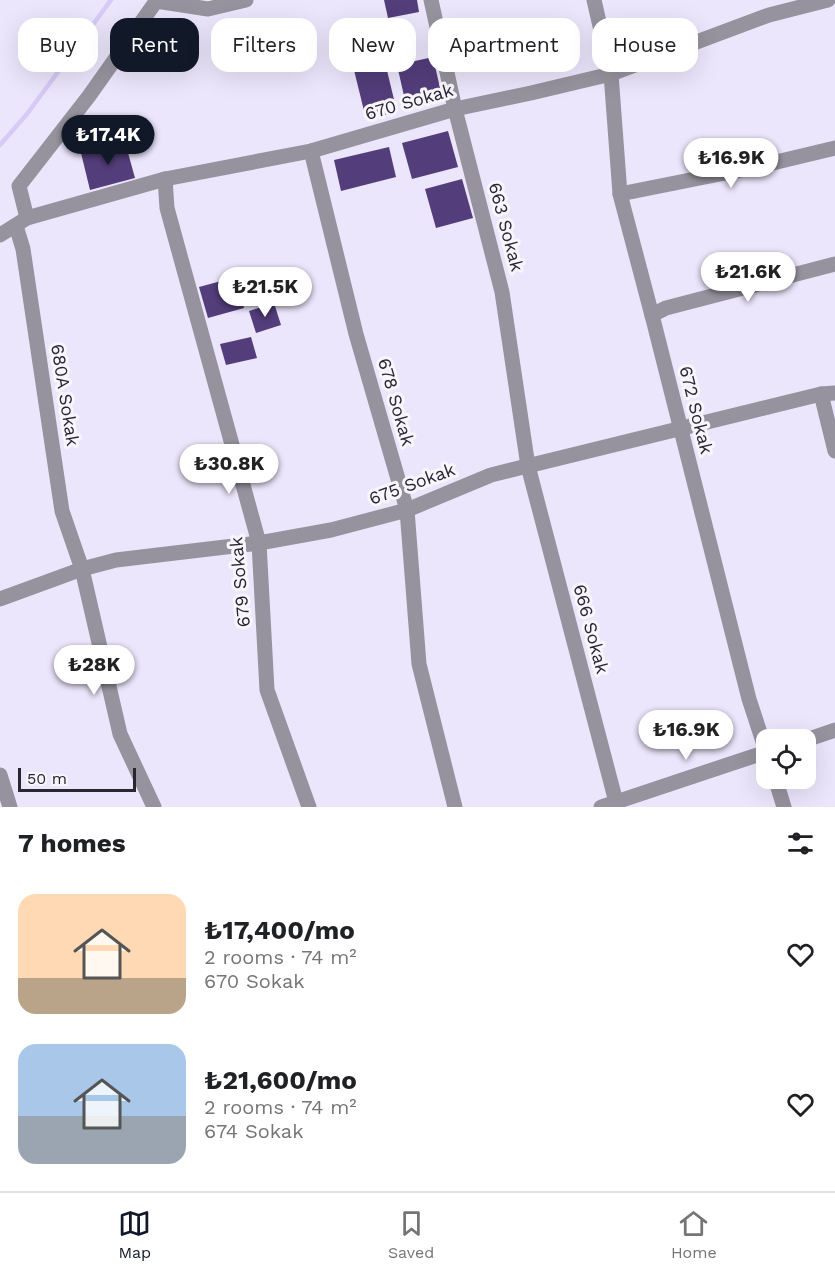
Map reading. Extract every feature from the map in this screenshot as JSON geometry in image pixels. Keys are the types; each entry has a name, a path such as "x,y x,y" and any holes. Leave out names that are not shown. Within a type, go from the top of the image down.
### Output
{"street":[{"path":"156,0 208,9 246,0"},
{"name":"680A Sokak","path":"154,807 120,734 82,569 63,511 22,249 20,186 89,96 156,0"},
{"name":"663 Sokak","path":"431,0 455,109 502,292 528,466"},
{"name":"672 Sokak","path":"594,0 611,74 620,194 748,699 758,729"},
{"name":"670 Sokak","path":"0,235 22,222 165,179 311,151 455,109 611,74 769,15 828,0"},
{"path":"620,194 760,166 835,148"},
{"name":"678 Sokak","path":"311,151 356,334 407,510 419,664 455,807"},
{"name":"679 Sokak","path":"165,179 167,208 259,543 267,690 309,807"},
{"path":"652,315 666,308 835,264"},
{"path":"828,393 835,451"},
{"name":"675 Sokak","path":"0,599 82,569 116,560 259,543 332,530 407,510 491,475 828,393"},
{"name":"666 Sokak","path":"528,466 608,805"},
{"path":"816,737 835,730"},
{"path":"608,805 756,755"},
{"path":"0,775 10,807"},
{"path":"778,789 784,807"}],"building":[{"path":"384,0 417,0 419,12 388,18"},
{"path":"428,58 428,72 436,72 443,101 407,109 399,72 416,72 416,61"},
{"path":"354,72 387,72 397,112 366,119"},
{"path":"448,131 458,167 412,179 402,143"},
{"path":"125,142 135,178 90,190 81,153"},
{"path":"389,147 396,177 341,191 334,160"},
{"path":"462,179 473,218 436,228 425,189"},
{"path":"236,277 244,308 208,318 199,287"},
{"path":"274,303 281,325 256,333 249,311"},
{"path":"251,337 257,358 226,365 220,344"}],"waterway":[{"path":"0,145 27,114 111,0"}]}
